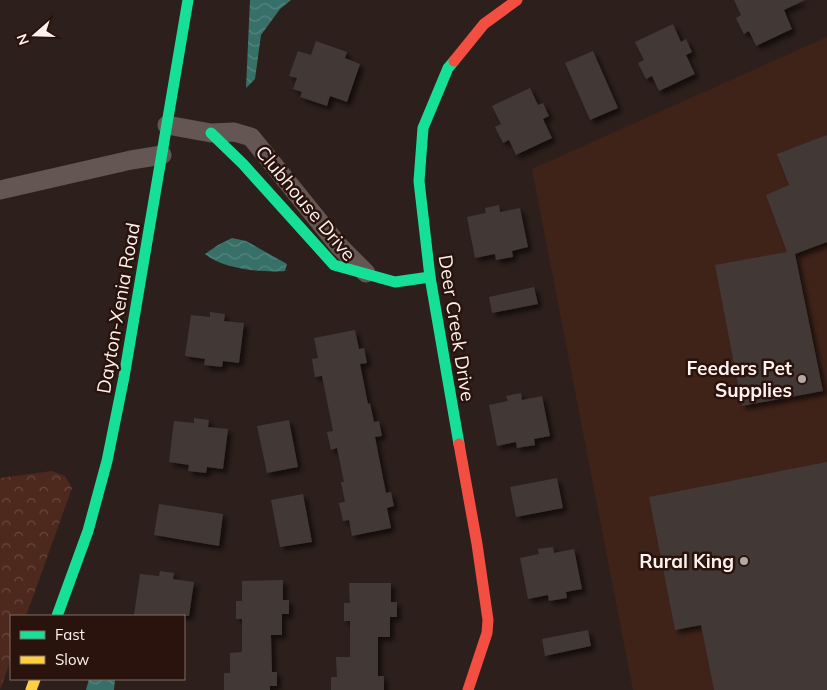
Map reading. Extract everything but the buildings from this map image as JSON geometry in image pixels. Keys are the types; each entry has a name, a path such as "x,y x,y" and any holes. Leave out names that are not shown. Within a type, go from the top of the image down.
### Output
{"street":[{"name":"Dayton-Xenia Road","path":"57,615 88,531 107,461 124,377 188,0"},
{"name":"Deer Creek Drive","path":"468,690 487,633 488,620 477,544 430,277 419,181 424,128 448,68 484,24 517,0"},
{"name":"Clubhouse Drive","path":"167,125 211,133 234,132 251,137 339,246 369,276 395,282 430,277"},
{"path":"0,190 131,160 162,155"}],"shaded area":[{"path":"827,37 827,690 633,690 532,169"}],"green space":[{"path":"52,471 65,476 72,488 26,615 10,615 10,662 0,690 0,478"}],"water":[{"path":"250,0 291,0 280,9 261,35 255,79 246,88"},
{"path":"232,238 246,241 287,264 285,271 243,269 222,263 205,254"},
{"path":"89,680 115,680 114,690 86,690"}],"traffic: fast":[{"path":"57,615 88,531 107,461 124,377 188,0"},
{"path":"454,61 448,68 423,128 419,181 430,277 459,444"},
{"path":"211,133 243,164 334,265 395,282 430,277"}],"traffic: slow":[{"path":"31,690 35,680"}],"traffic: jam":[{"path":"454,61 484,24 517,0"},
{"path":"459,444 477,544 488,620 487,633 468,690"}],"place":[{"name":"Feeders Pet Supplies","path":"802,379"},
{"name":"Rural King","path":"744,561"}]}
